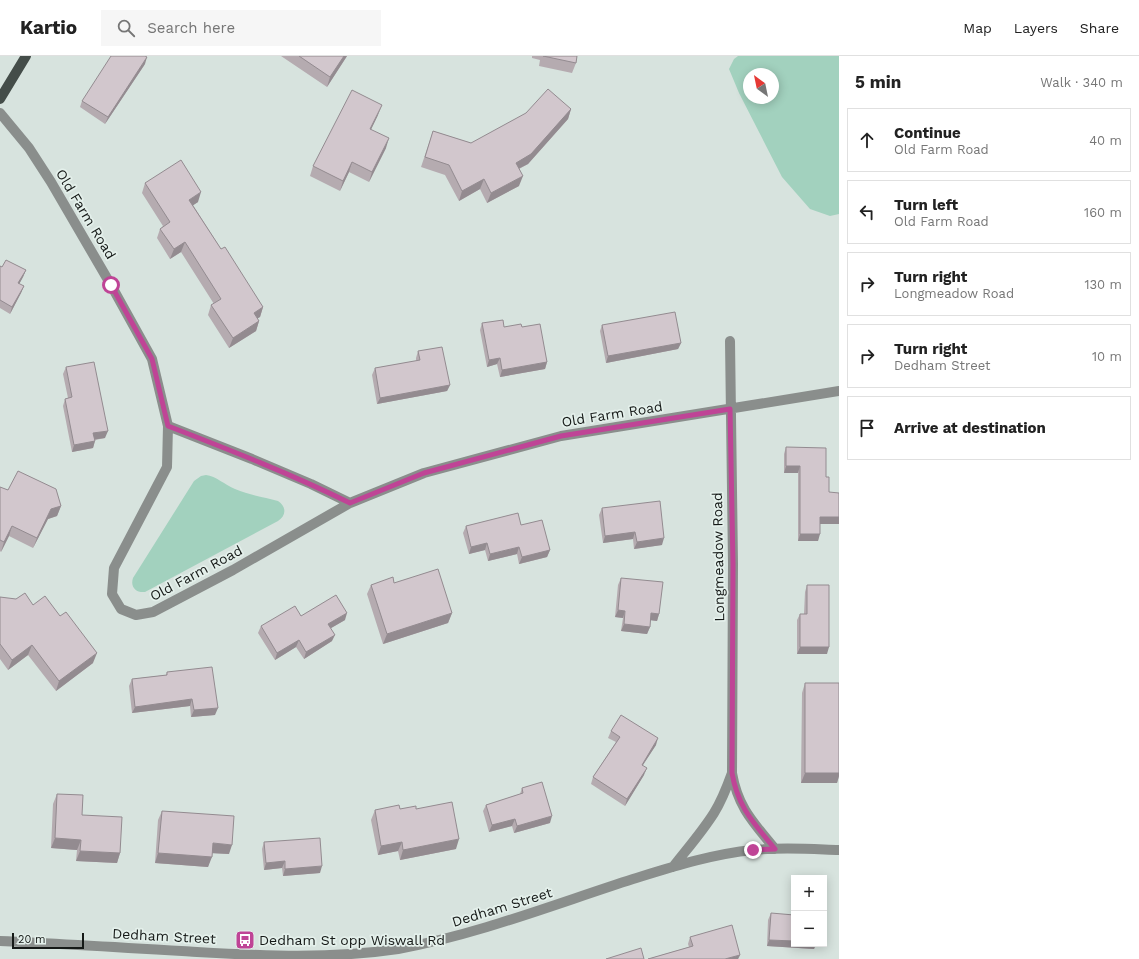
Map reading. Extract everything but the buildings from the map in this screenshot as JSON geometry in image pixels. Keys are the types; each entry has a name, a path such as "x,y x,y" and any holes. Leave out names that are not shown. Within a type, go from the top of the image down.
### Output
{"main road":[{"path":"0,99 26,56"}],"street":[{"name":"Old Farm Road","path":"0,113 29,148 51,182 152,359 168,426 166,467 114,568 112,594 121,609 136,615 153,612 233,570 350,503 424,473 561,436 839,391"},
{"name":"Longmeadow Road","path":"730,341 733,564 732,773 736,792 746,813 775,849"},
{"path":"168,426 252,459 311,484 350,503"},
{"name":"Longmeadow Road","path":"673,867 714,813 732,773"},
{"name":"Dedham Street","path":"0,941 311,958 376,953 449,938 617,884 711,856 753,850 797,848 839,850"}],"green space":[{"path":"738,56 839,56 839,214 830,216 810,209 782,177 745,104 779,104 779,68 743,68 743,101 729,69 734,59"},
{"path":"206,475 240,491 278,501 284,509 283,517 145,592 139,592 134,589 132,584 133,578 194,481 201,476"}],"place":[{"name":"Dedham St opp Wiswall Rd","path":"245,940"}],"route":[{"path":"111,285 152,359 168,426 252,459 311,484 350,503 424,473 561,436 730,409 733,564 732,773 736,792 746,813 775,849 753,850"}]}
